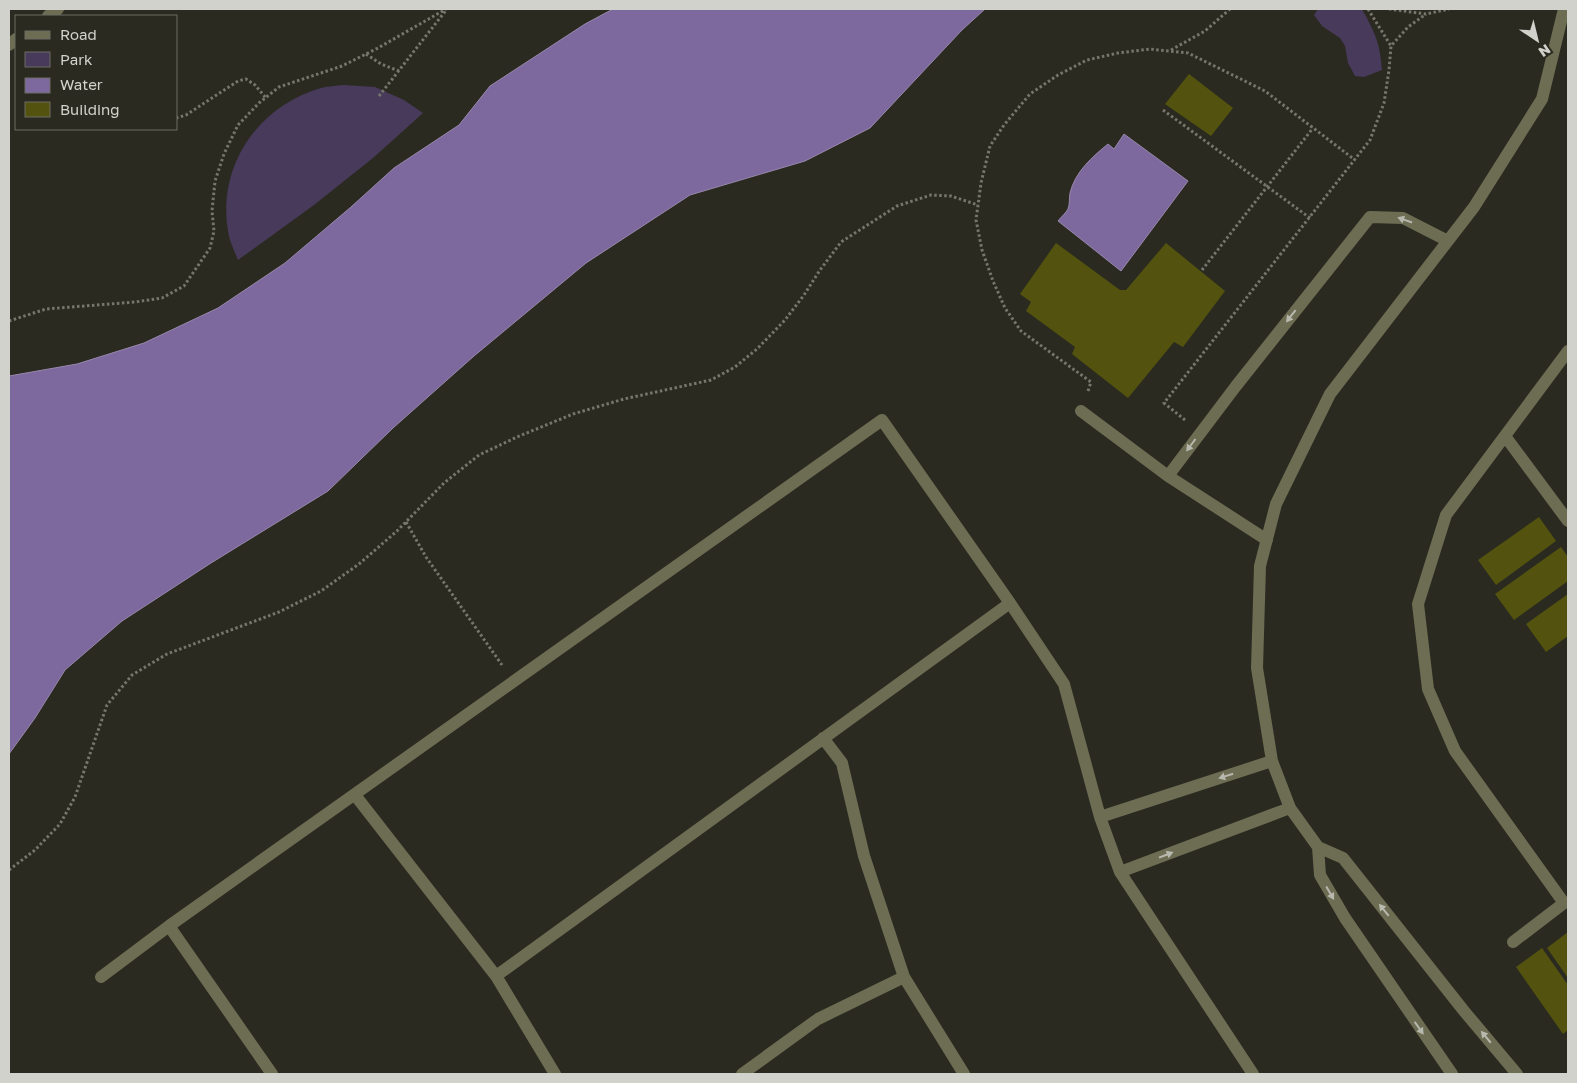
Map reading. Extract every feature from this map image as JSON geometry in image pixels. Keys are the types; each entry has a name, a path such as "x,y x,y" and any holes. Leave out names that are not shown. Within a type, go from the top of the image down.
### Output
{"street":[{"path":"1517,1074 1464,1011 1343,858 1318,847 1290,808 1272,761 1257,668 1260,566 1276,504 1330,394 1474,207 1542,99 1564,9"},
{"path":"1168,476 1370,217 1403,218 1448,241"},
{"path":"1513,942 1566,902 1455,751 1428,689 1418,604 1446,515 1568,351"},
{"path":"1080,411 1168,476 1267,540"},
{"path":"101,977 169,926 882,420 1010,603 1064,684 1100,817 1120,872 1253,1074"},
{"path":"1506,436 1568,521"},
{"path":"496,976 1010,603"},
{"path":"823,738 842,763 864,856 904,977 964,1074"},
{"path":"1100,817 1272,761"},
{"path":"355,795 496,976 555,1074"},
{"path":"1120,872 1290,808"},
{"path":"1318,847 1320,875 1340,909 1390,987 1452,1074"},
{"path":"169,926 272,1074"},
{"path":"742,1074 818,1019 904,977"}],"path":[{"path":"9,321 46,309 136,302 162,298 184,286 210,248 214,230 212,210 215,181 224,154 238,125 279,87 342,66 447,9"},
{"path":"379,96 447,9"},
{"path":"1170,51 1204,30 1230,9"},
{"path":"1201,432 1164,403 1370,140 1384,103 1391,46 1368,9"},
{"path":"1390,9 1426,14 1449,9"},
{"path":"1391,46 1408,27 1426,14"},
{"path":"1080,411 1091,382 1021,331 1006,308 993,282 982,250 976,220 981,183 990,146 1004,125 1030,94 1058,75 1087,60 1118,52 1150,49 1188,53 1264,91 1356,160"},
{"path":"365,54 381,64 399,71"},
{"path":"178,117 186,115 238,81 246,79 255,85 266,98"},
{"path":"1163,110 1310,218"},
{"path":"1202,270 1313,128"},
{"path":"9,870 35,850 60,824 76,797 107,705 132,675 168,654 278,612 321,591 359,564 406,522 444,483 479,455 573,414 624,399 711,380 735,367 757,349 785,320 841,242 896,206 931,195 951,196 978,205"},
{"path":"406,522 426,557 514,682"}],"green space":[{"path":"1318,9 1362,9 1376,38 1382,70 1364,77 1355,76 1348,63 1345,46 1340,38 1322,26 1314,15"},
{"path":"344,85 375,87 404,100 423,113 373,158 314,205 238,260 229,234 226,207 229,184 236,162 247,142 261,124 278,109 298,97 321,88"}],"water":[{"path":"613,9 985,9 962,30 870,128 805,161 690,195 586,263 474,356 393,428 328,491 211,563 122,621 65,670 35,718 9,754 9,376 77,364 144,343 218,308 285,263 394,168 459,125 490,86 585,24"},
{"path":"1124,134 1188,181 1121,271 1058,221 1068,209 1072,185 1080,172 1108,144 1114,149"}],"building":[{"path":"1189,74 1233,108 1211,136 1165,104"},
{"path":"1056,243 1120,290 1126,290 1166,243 1225,291 1183,347 1174,342 1128,398 1072,354 1075,347 1026,311 1031,302 1020,294"},
{"path":"1539,517 1556,541 1496,585 1478,560"},
{"path":"1561,547 1568,557 1568,581 1514,620 1495,594"},
{"path":"1568,594 1568,636 1546,652 1526,624"},
{"path":"1568,932 1568,978 1547,948"},
{"path":"1542,948 1568,985 1568,1030 1563,1034 1516,967"}]}
